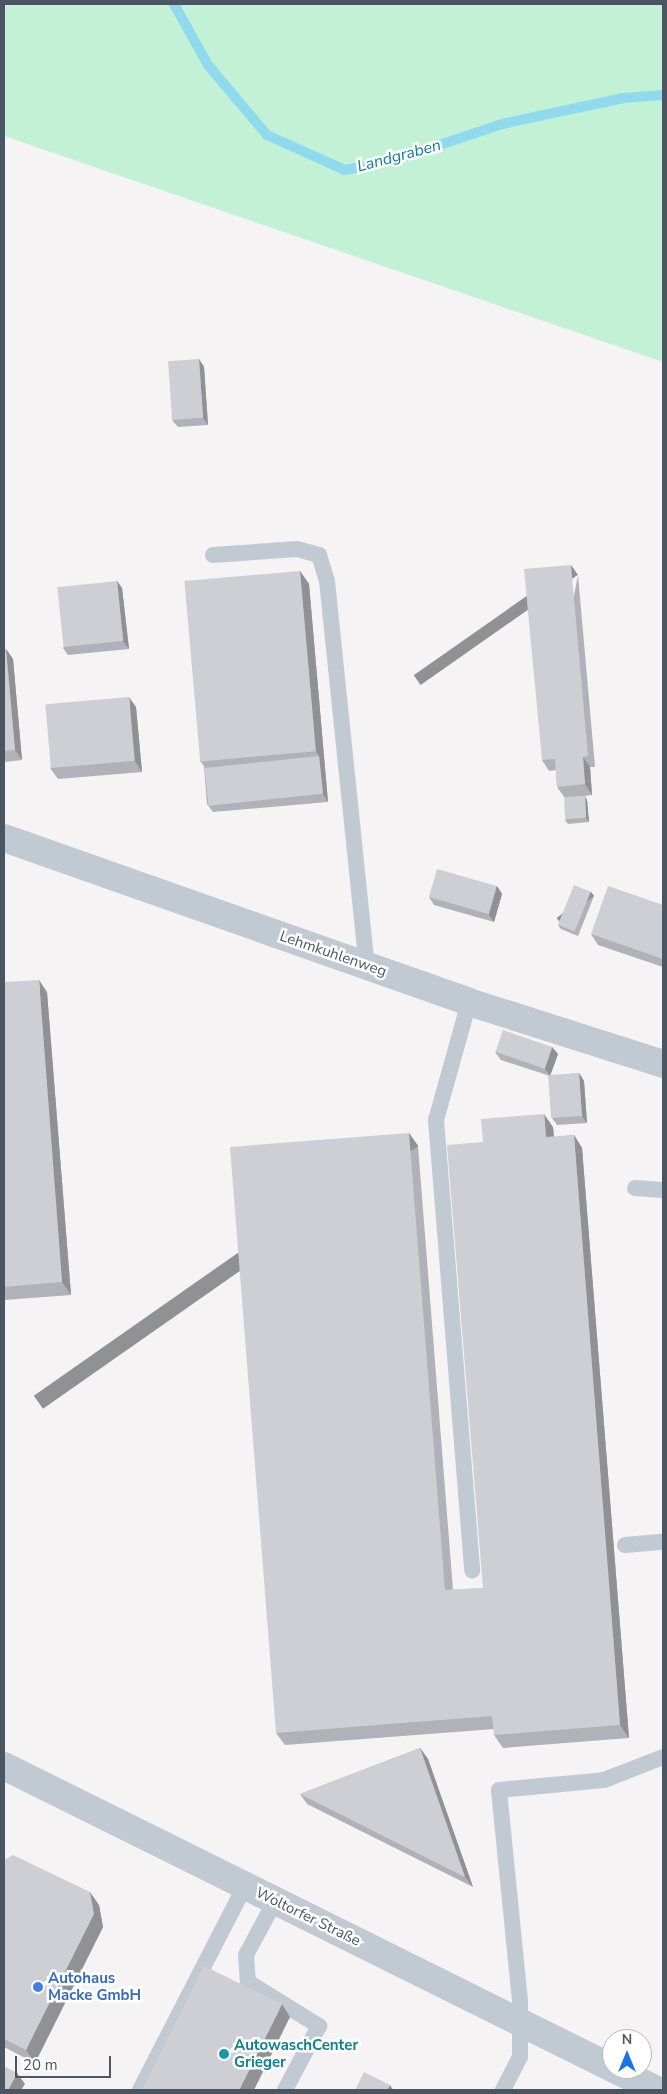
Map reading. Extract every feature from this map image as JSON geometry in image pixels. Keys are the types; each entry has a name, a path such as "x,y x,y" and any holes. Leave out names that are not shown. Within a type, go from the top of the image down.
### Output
{"street":[{"name":"Lehmkuhlenweg","path":"4,838 469,1002 663,1064"},
{"name":"Woltorfer Straße","path":"4,1766 602,2063"},
{"name":"Woltorfer Straße","path":"635,2079 657,2090"}],"lane":[{"path":"213,555 297,549 319,555 327,581 367,966"},
{"path":"469,1002 436,1120 472,1571"},
{"path":"636,1188 663,1190"},
{"path":"625,1545 663,1542"},
{"path":"503,2090 520,2057 520,2000 499,1790 604,1780 663,1757"},
{"path":"140,2090 245,1886"},
{"path":"275,1901 246,1955 248,1982 319,2026 285,2090"}],"green space":[{"path":"4,4 663,4 663,362 4,136"}],"building":[{"path":"199,359 203,418 172,420 168,361"},
{"path":"571,565 588,756 583,757 585,784 557,787 555,759 542,760 524,569"},
{"path":"300,571 316,751 200,761 184,581"},
{"path":"117,581 123,641 64,647 57,587"},
{"path":"4,649 6,649 15,750 4,751"},
{"path":"129,697 135,761 51,768 45,704"},
{"path":"319,756 323,794 209,806 205,768"},
{"path":"585,796 586,818 565,819 564,797"},
{"path":"437,869 497,886 489,914 429,897"},
{"path":"574,885 591,892 575,932 558,925"},
{"path":"608,886 663,905 663,959 591,934"},
{"path":"39,980 62,1282 4,1287 4,982"},
{"path":"503,1030 552,1047 545,1069 496,1052"},
{"path":"579,1073 582,1116 551,1118 548,1075"},
{"path":"544,1114 546,1137 574,1135 620,1725 494,1735 492,1716 276,1733 230,1147 409,1133 445,1590 483,1588 447,1145 483,1142 481,1119"},
{"path":"420,1748 465,1877 300,1794"},
{"name":"Autohaus Macke GmbH","path":"13,1855 90,1892 94,1914 26,2050 4,2039 4,1860"},
{"name":"AutowaschCenter Grieger","path":"204,1966 282,2004 239,2090 142,2090"},
{"path":"4,2066 17,2073 8,2090 4,2090"},
{"path":"364,2072 390,2085 387,2090 355,2090"}],"waterway":[{"name":"Landgraben","path":"174,4 208,65 267,135 345,170 395,160 502,124 623,98 663,95"}],"place":[{"name":"Autohaus Macke GmbH","path":"38,1987"},
{"name":"AutowaschCenter Grieger","path":"224,2054"}]}
